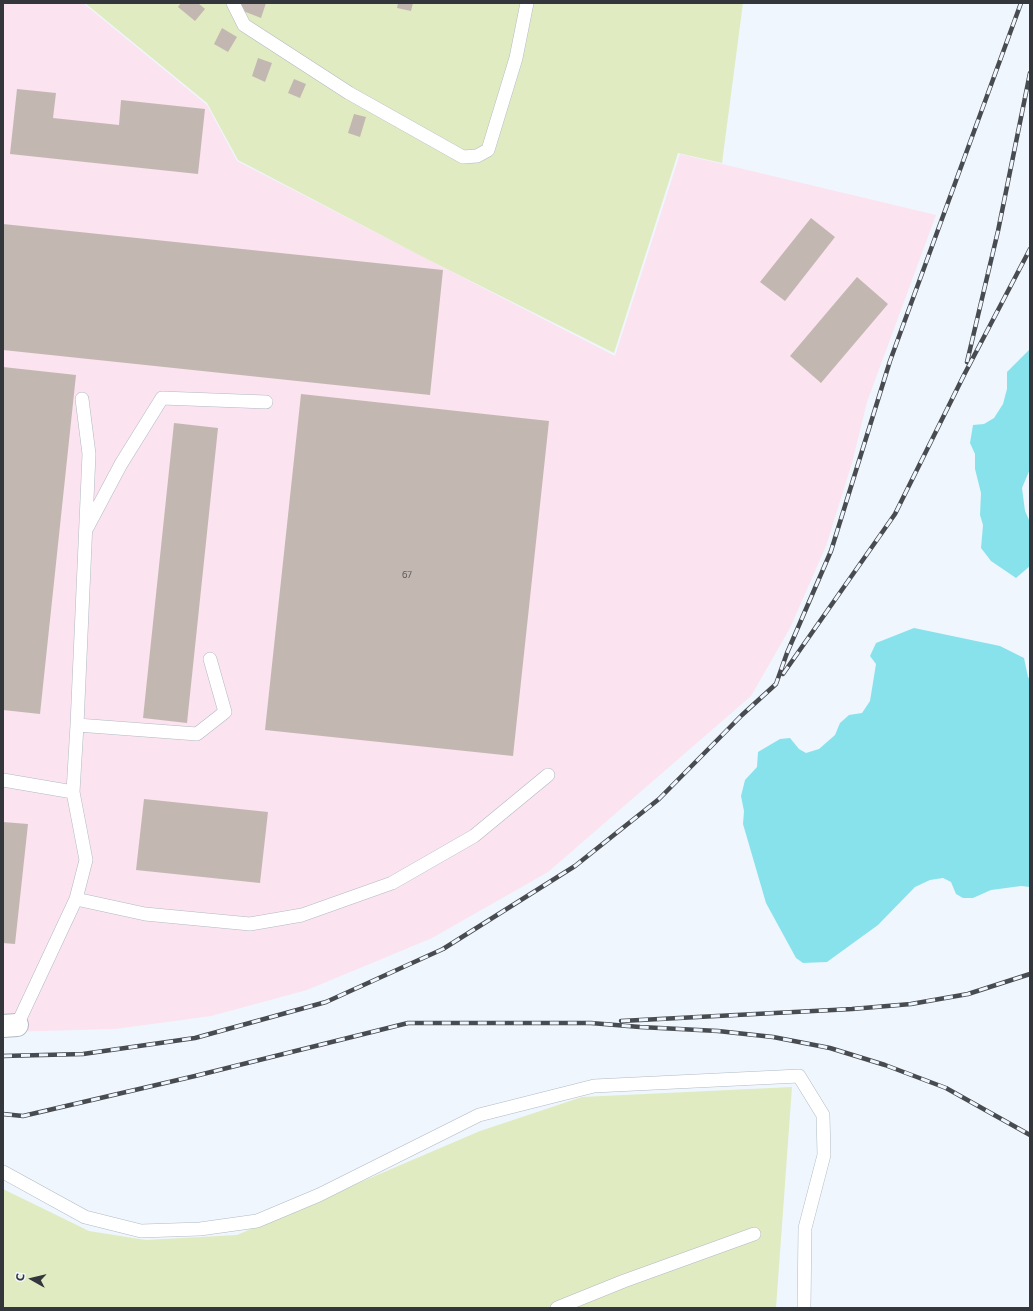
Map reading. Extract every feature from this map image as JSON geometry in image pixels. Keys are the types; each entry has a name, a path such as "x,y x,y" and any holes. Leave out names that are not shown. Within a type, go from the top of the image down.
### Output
{"lane":[{"path":"233,3 244,25 349,93 463,157 477,156 488,150 516,58 527,3"},
{"path":"85,531 121,464 162,398 266,402"},
{"path":"10,1025 76,899 86,860 73,792 89,454 82,400"},
{"path":"77,725 197,734 226,712 210,659"},
{"path":"76,899 145,914 250,924 302,915 392,883 474,836 548,775"},
{"path":"3,780 73,792"},
{"path":"3,1172 85,1217 141,1231 200,1229 257,1221 318,1195 479,1115 594,1086 799,1076 823,1115 824,1155 805,1228 804,1308"},
{"path":"557,1308 624,1281 754,1234"}],"shaded area":[{"path":"3,3 83,3 207,105 237,161 615,356 680,154 936,215 867,402 852,463 826,546 790,628 751,696 548,872 432,938 307,990 211,1016 115,1029 3,1032"}],"green space":[{"path":"85,3 743,3 722,163 678,153 614,353 421,256 238,160 207,103"},
{"path":"792,1087 776,1308 3,1308 3,1189 89,1231 146,1240 237,1235 480,1131 582,1097"}],"water":[{"path":"1030,349 1030,469 1022,488 1025,511 1030,522 1030,566 1016,578 991,561 981,548 983,525 980,515 981,493 975,469 975,454 970,443 973,425 984,424 994,418 1003,404 1007,389 1007,372"},
{"path":"914,628 1000,646 1024,658 1030,680 1030,887 1021,886 991,890 973,898 963,898 956,894 951,882 943,878 930,880 915,887 878,925 827,962 803,963 796,958 766,903 743,824 744,811 741,796 745,780 757,767 758,752 780,739 790,738 799,749 806,753 819,749 835,735 840,723 849,715 862,713 870,701 876,664 870,656 876,643"}],"building":[{"path":"181,3 198,3 205,9 195,21 178,7"},
{"path":"240,3 266,3 261,18 238,9"},
{"path":"398,3 413,3 411,11 397,8"},
{"path":"222,28 237,37 228,52 214,44"},
{"path":"258,58 272,63 265,82 252,76"},
{"path":"294,79 306,84 300,98 288,93"},
{"path":"17,89 56,93 53,118 119,125 121,100 205,109 198,174 10,154"},
{"path":"354,114 366,117 360,137 348,133"},
{"path":"811,218 835,237 785,301 760,282"},
{"path":"3,224 443,270 430,395 3,350"},
{"path":"857,277 888,304 821,383 790,356"},
{"path":"3,367 76,375 40,714 3,710"},
{"path":"301,394 549,421 513,756 265,730"},
{"path":"174,423 218,428 187,723 143,718"},
{"path":"144,799 268,812 260,883 136,870"},
{"path":"3,822 28,824 15,944 3,943"}],"railway":[{"path":"3,1056 83,1054 195,1038 326,1002 443,949 575,866 659,799 742,715 776,684 787,653 831,551 890,361 1021,3"},
{"path":"967,362 998,231 1030,73"},
{"path":"783,674 895,514 964,375 1030,249"},
{"path":"621,1021 852,1009 911,1004 968,994 1030,974"},
{"path":"3,1114 23,1116 195,1076 408,1023 591,1023 718,1031 773,1037 830,1048 885,1065 946,1088 1030,1135"}]}
